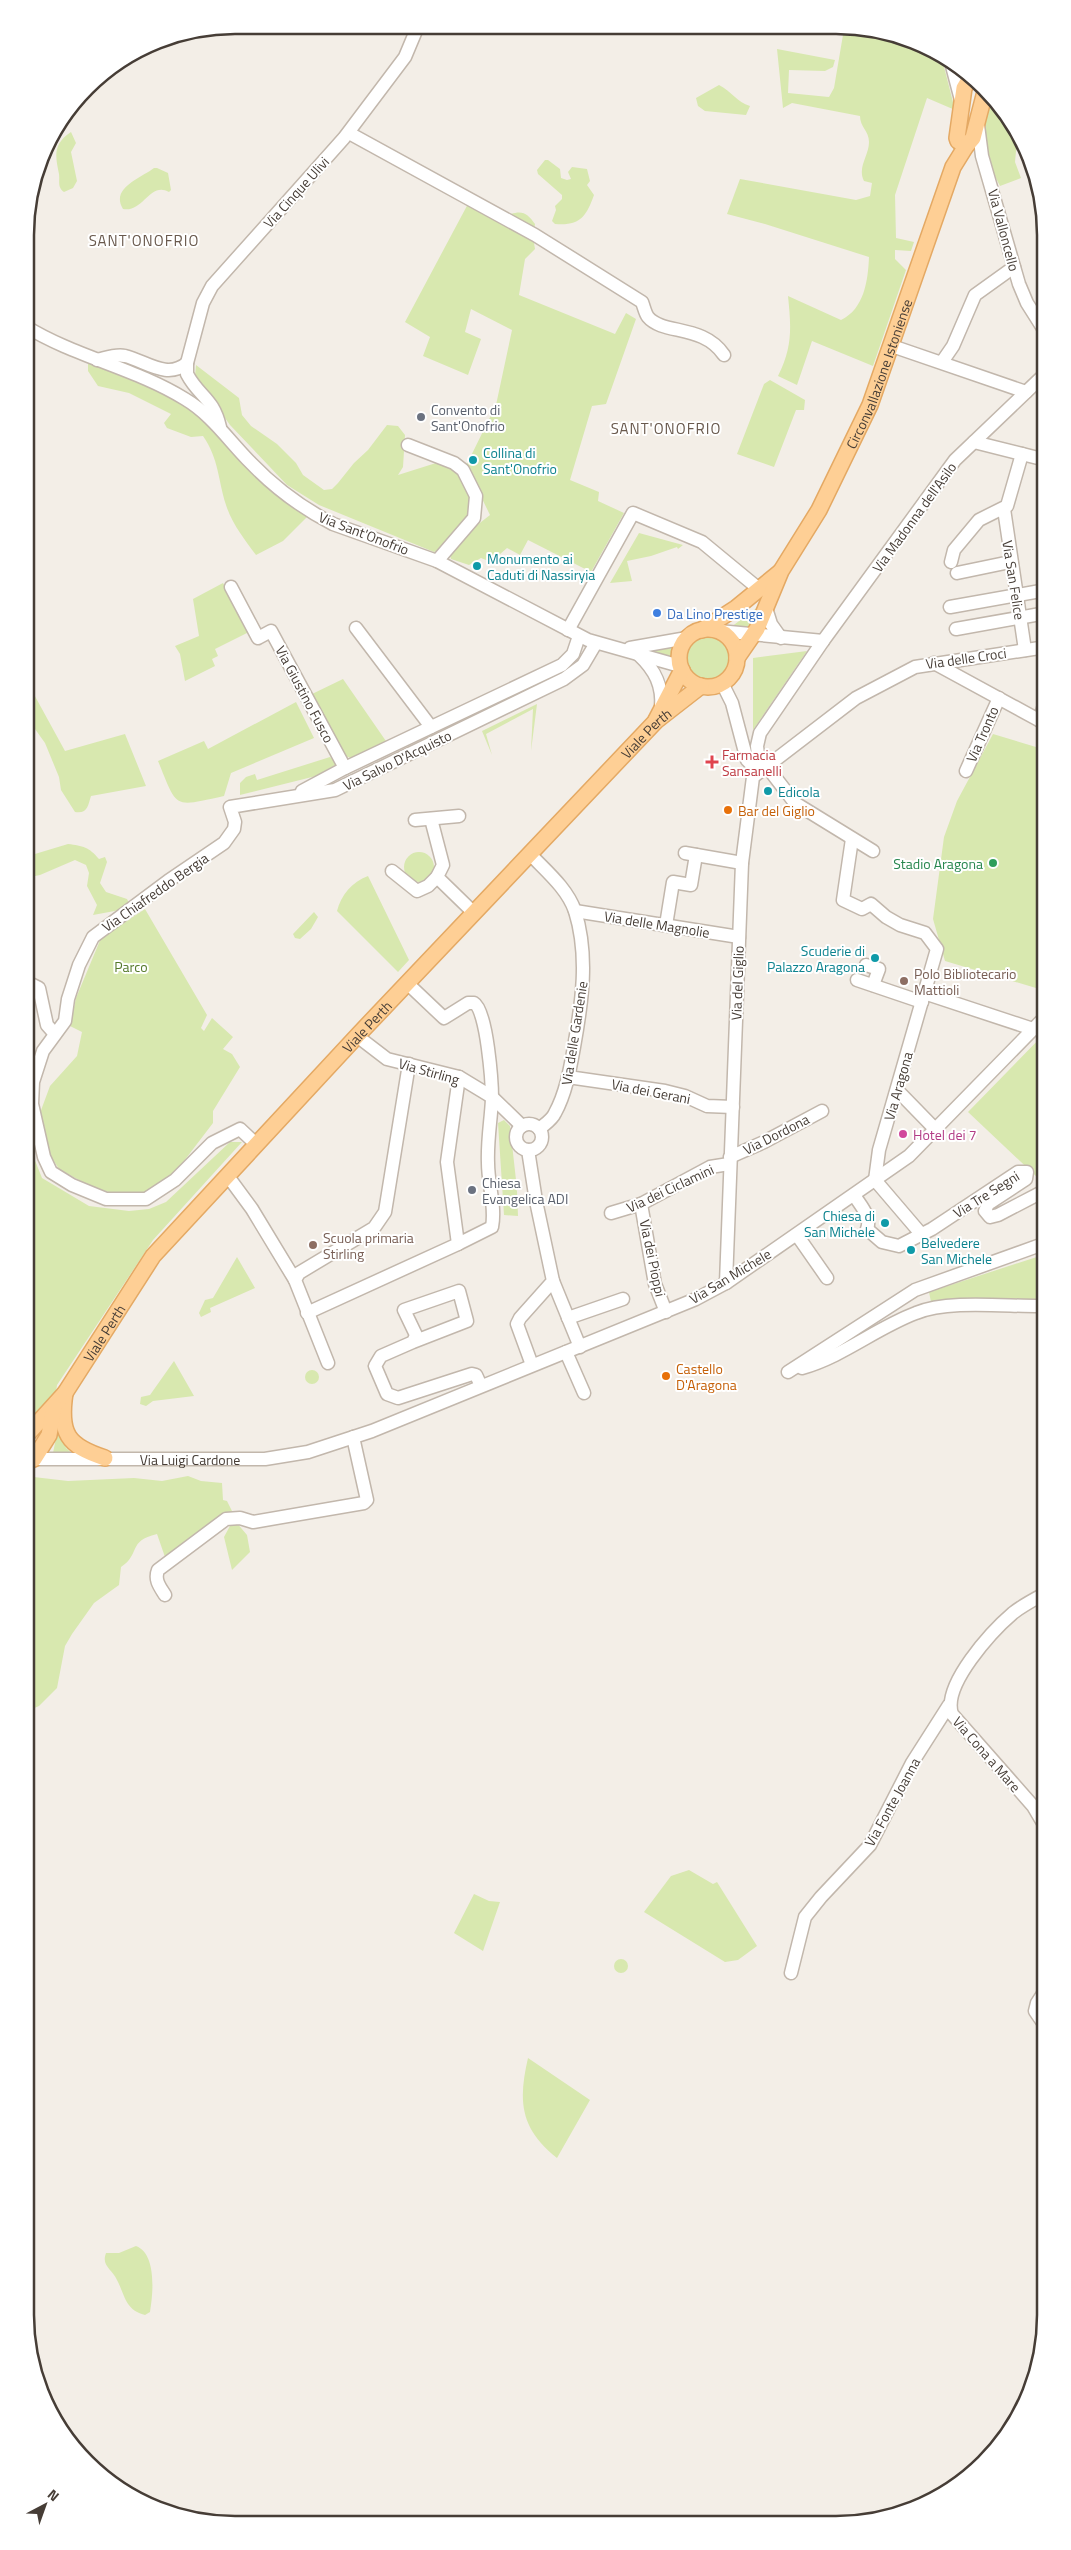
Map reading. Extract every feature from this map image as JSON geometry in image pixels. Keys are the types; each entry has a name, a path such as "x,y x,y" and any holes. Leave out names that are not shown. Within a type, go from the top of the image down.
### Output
{"main road":[{"name":"Circonvallazione Istoniense","path":"737,658 754,636 781,572 812,524 853,442 892,346 962,142 962,102 968,83"},
{"name":"Circonvallazione Istoniense","path":"962,142 973,138 983,98"},
{"name":"Circonvallazione Istoniense","path":"702,630 736,608 781,572"},
{"path":"702,630 719,631 732,642 737,658 733,673 722,683 715,686 701,686 686,677 681,668 680,651 687,638 702,630"},
{"name":"Viale Perth","path":"658,715 681,668"},
{"name":"Viale Perth","path":"36,1426 65,1393 153,1256 658,715 701,686"},
{"name":"Viale Perth","path":"65,1393 62,1415 73,1443 84,1451 105,1458"},
{"path":"34,1454 49,1435 54,1406"},
{"path":"34,1438 36,1426"}],"street":[{"name":"Via Cinque Ulivi","path":"187,364 203,303 212,286 349,133 405,57 415,34"},
{"path":"954,72 962,102"},
{"name":"Via Valloncello","path":"977,123 982,156 996,198 1014,267 1023,293 1037,311"},
{"path":"349,133 535,235 642,302 648,317 658,323 707,338 724,355"},
{"path":"942,362 953,346 975,295 1014,267"},
{"name":"Via Sant'Onofrio","path":"34,330 60,345 186,399 210,418 258,469 301,506 333,524 437,561 596,643 622,649 681,668"},
{"path":"892,346 1026,392"},
{"path":"98,360 116,355 125,356 160,369 173,371 180,370 187,364"},
{"path":"187,364 187,374 210,401 221,430"},
{"name":"Via Madonna dell'Asilo","path":"823,641 956,460 1037,382"},
{"path":"974,442 1037,458"},
{"path":"408,445 440,456 459,466 476,496 474,518 437,561"},
{"path":"1010,562 954,567 954,550 979,520 985,515 1004,509 1009,502 1022,454"},
{"name":"Via San Felice","path":"1004,509 1010,562 1025,650"},
{"name":"Via Salvo D'Acquisto","path":"596,643 588,659 573,674 335,790 327,785 344,768 562,665 573,654 574,633 633,513 702,542 759,590"},
{"name":"Via Giustino Fusco","path":"231,587 258,638 271,631 344,768"},
{"path":"950,606 1037,592"},
{"path":"766,608 771,624 781,638"},
{"path":"956,629 1037,615"},
{"path":"356,628 431,727"},
{"path":"719,631 754,636 823,641"},
{"name":"Via Sant'Onofrio","path":"622,649 687,638"},
{"path":"823,641 760,733 757,746 764,763 795,803 873,851"},
{"name":"Via delle Croci","path":"764,763 856,698 915,667 1037,648"},
{"path":"638,654 654,670 660,687 658,715"},
{"path":"934,663 1037,720"},
{"path":"722,683 734,710 747,760 754,767 764,763"},
{"name":"Via Tronto","path":"966,771 999,698"},
{"path":"472,708 478,720"},
{"path":"734,710 752,733 760,733"},
{"name":"Via del Giglio","path":"726,1283 742,863 753,778 764,763"},
{"name":"Via Chiafreddo Bergia","path":"34,1079 43,1051 65,1021 68,999 79,965 93,937 168,881 224,843 234,829 235,822 230,807 288,798 327,785"},
{"path":"414,820 459,816"},
{"path":"392,871 417,891 428,886 437,877 442,864 431,819"},
{"name":"Via Aragona","path":"852,839 842,900 862,908 871,904 886,917 900,924 925,932 937,949 879,1150 875,1180"},
{"name":"Via delle Gardenie","path":"530,854 560,885 575,911 583,961 583,988 568,1077 554,1115 539,1129"},
{"path":"666,926 673,882 691,885 691,854 742,863"},
{"path":"437,877 474,913"},
{"name":"Via delle Magnolie","path":"575,911 739,937"},
{"path":"866,965 879,969 873,986"},
{"path":"857,980 1033,1029"},
{"path":"307,1313 492,1228 494,1217 487,1150 492,1098 487,1048 478,1005 468,1003 444,1018 407,983"},
{"path":"34,986 38,988 47,1025 55,1034"},
{"name":"Via San Michele","path":"352,1437 666,1312 726,1283 909,1156 1037,1025"},
{"name":"Via Stirling","path":"357,1036 387,1059 459,1077 492,1098 522,1126"},
{"path":"294,1280 299,1274 374,1228 381,1220 385,1212 409,1064"},
{"path":"458,1244 447,1162 459,1077"},
{"name":"Via dei Gerani","path":"568,1077 665,1091 685,1096 707,1106 733,1107"},
{"path":"897,1090 936,1130"},
{"name":"Via Dordona","path":"730,1161 822,1111"},
{"path":"531,1124 539,1129 542,1137 539,1145 528,1150 520,1147 516,1140 517,1132 522,1126 531,1124"},
{"name":"Via Chiafreddo Bergia","path":"34,1130 51,1172 72,1185 106,1199 146,1200 175,1180 212,1143 240,1129 256,1144"},
{"path":"528,1150 536,1202 553,1282 580,1347"},
{"name":"Via dei Ciclamini","path":"611,1214 641,1204 710,1167 730,1161"},
{"name":"Via Tre Segni","path":"922,1235 1018,1172 1027,1172 1026,1179 988,1204 986,1208 987,1214 990,1216 998,1215 1037,1195"},
{"path":"227,1175 252,1209 294,1280 328,1363"},
{"path":"854,1195 870,1221 867,1229 882,1242 899,1246 922,1235 875,1180"},
{"name":"Via dei Pioppi","path":"641,1204 655,1284 666,1312"},
{"path":"796,1235 827,1278"},
{"path":"1037,1247 915,1290 788,1372 826,1362 916,1312 957,1306 1037,1306"},
{"path":"532,1365 517,1324 520,1318 553,1282"},
{"path":"413,1342 416,1335 404,1310 459,1291 467,1320 381,1356 376,1361 375,1366 387,1394 403,1398 472,1374 476,1375 481,1386"},
{"path":"568,1318 623,1299"},
{"path":"566,1352 584,1393"},
{"path":"165,1595 158,1583 156,1575 158,1570 226,1519 240,1518 253,1522 364,1503 367,1500 366,1492 352,1437"},
{"name":"Via Luigi Cardone","path":"34,1459 266,1459 308,1452 352,1437"},
{"name":"Via Cona a Mare","path":"1037,1598 1014,1612 985,1642 962,1675 951,1695 949,1705 952,1714 1037,1813"},
{"name":"Via Fonte Joanna","path":"791,1973 805,1917 821,1897 870,1845 912,1763 949,1705"}],"green space":[{"path":"843,34 863,35 901,44 925,54 944,65 955,110 927,98 895,195 896,238 914,242 911,251 895,250 895,259 906,270 873,366 812,341 797,385 778,376 789,346 790,317 788,296 841,320 849,315 860,302 866,285 869,257 727,214 740,179 856,200 870,196 872,183 864,181 862,176 869,138 861,123 860,116 792,103 783,108 777,49 835,60 833,67 825,71 789,70 788,93 829,97 834,88"},
{"path":"719,85 741,102 750,106 746,115 705,111 698,106 696,98"},
{"path":"989,104 996,112 1017,145 1015,162 1021,178 1000,186 987,153 985,130"},
{"path":"71,132 76,143 71,152 77,181 73,188 64,192 60,186 56,156 61,141"},
{"path":"545,160 548,160 560,169 561,178 567,180 571,179 568,172 572,167 587,169 590,181 587,185 594,195 585,214 576,222 555,224 552,221 556,210 555,206 562,199 562,195 538,174 537,170"},
{"path":"154,168 168,173 171,190 169,192 157,191 136,206 130,209 123,209 120,202 124,189"},
{"path":"469,202 508,223 511,214 519,212 527,215 535,224 533,237 535,249 525,259 519,295 615,334 626,313 636,319 606,404 592,406 570,480 599,492 598,501 624,513 591,572 528,540 520,555 507,548 491,562 481,558 469,565 451,559 449,552 462,537 490,515 466,466 496,405 512,330 471,309 465,332 481,339 468,375 423,356 430,337 405,322"},
{"path":"88,363 140,382 188,404 309,515 283,541 256,555 232,519 223,496 215,461 203,436 191,437 167,428 164,423 171,414 129,393 98,386 88,371"},
{"path":"196,365 239,398 242,415 251,426 277,444 296,463 303,475 324,490 332,489 338,483 354,463 368,450 387,425 398,426 405,435 403,467 398,475 436,463 453,466 477,501 454,537 434,552 319,505 287,485 230,425 195,376"},
{"path":"770,380 805,400 804,410 796,410 774,467 737,454 764,384"},
{"path":"639,533 683,545 678,549 677,547 651,556 627,561 632,581 610,583"},
{"path":"223,583 251,631 215,649 218,656 212,659 215,666 185,681 180,654 175,646 199,636 193,599"},
{"path":"758,607 747,631 731,627"},
{"path":"708,635 721,639 727,645 731,658 727,671 721,677 708,681 695,677 689,671 685,658 689,645 695,639"},
{"path":"677,647 675,660 648,651"},
{"path":"807,651 753,730 753,658"},
{"path":"343,679 388,744 351,758 345,756 310,695"},
{"path":"34,694 65,751 125,734 146,786 91,796 88,806 83,812 75,812 61,790 59,777 45,743 34,728"},
{"path":"296,702 314,738 231,773 224,796 186,803 174,797 158,761 204,741 208,749"},
{"path":"537,704 531,751 533,709 486,734 492,755 482,731"},
{"name":"Stadio Aragona","path":"993,734 1037,747 1037,988 945,961 933,919 944,837 957,801"},
{"path":"330,757 336,762 335,765 316,776 240,795 240,783 246,777 255,774 257,780"},
{"path":"68,844 85,848 99,859 105,857 107,862 100,883 106,892 127,899 129,903 120,910 93,915 97,905 87,886 89,873 86,865 75,860 34,876 34,854"},
{"path":"419,852 430,856 434,867 430,878 419,882 408,878 404,867 408,856"},
{"path":"368,876 409,960 398,972 337,911 341,900 348,890"},
{"name":"Parco","path":"145,909 207,1015 201,1028 204,1031 212,1018 233,1037 223,1049 232,1054 240,1067 213,1111 213,1123 171,1178 144,1194 120,1196 88,1185 59,1169 46,1149 40,1113 50,1086 77,1056 82,1032 70,1026 76,998 101,938"},
{"path":"314,912 318,917 311,929 300,939 295,938 293,934"},
{"path":"1037,1041 1037,1177 968,1112"},
{"path":"504,1120 510,1126 516,1180 513,1185 517,1191 518,1216 504,1215 498,1123"},
{"path":"230,1142 242,1142 153,1240 57,1385 54,1406 34,1427 34,1158 42,1178 89,1206 129,1211 149,1209 166,1202"},
{"path":"237,1257 255,1288 210,1308 211,1312 201,1317 199,1313 205,1300 213,1298"},
{"path":"1037,1257 1037,1301 931,1302 929,1292"},
{"path":"174,1361 194,1396 153,1401 146,1406 140,1404 141,1397 150,1395"},
{"path":"309,1370 315,1370 319,1377 315,1384 309,1384 305,1380 305,1374"},
{"path":"59,1423 66,1448 75,1456 53,1453"},
{"path":"188,1476 201,1481 222,1483 223,1500 227,1501 234,1515 156,1565 165,1557 157,1534 142,1540 131,1557 121,1567 119,1585 94,1603 72,1634 65,1646 57,1688 39,1706 34,1708 34,1477 68,1481 134,1478 162,1481"},
{"path":"236,1522 247,1535 250,1552 232,1570 224,1537 231,1524 220,1524"},
{"path":"689,1870 713,1884 717,1882 757,1946 738,1960 725,1962 644,1912 671,1876"},
{"path":"474,1894 489,1901 500,1902 483,1951 454,1933"},
{"path":"618,1959 624,1959 628,1966 624,1973 618,1973 614,1969 614,1963"},
{"path":"528,2058 590,2100 557,2158 535,2136 525,2113 523,2088"},
{"path":"136,2246 143,2250 147,2257 152,2275 150,2312 145,2315 138,2313 129,2306 115,2276 105,2261 106,2253 119,2253"}],"place":[{"name":"Convento di Sant'Onofrio","path":"421,417"},
{"name":"Collina di Sant'Onofrio","path":"473,460"},
{"name":"Monumento ai Caduti di Nassiryia","path":"477,566"},
{"name":"Da Lino Prestige","path":"657,613"},
{"name":"Farmacia Sansanelli","path":"712,762"},
{"name":"Edicola","path":"768,791"},
{"name":"Bar del Giglio","path":"728,810"},
{"name":"Stadio Aragona","path":"993,863"},
{"name":"Scuderie di Palazzo Aragona","path":"875,958"},
{"name":"Polo Bibliotecario Mattioli","path":"904,981"},
{"name":"Hotel dei 7","path":"903,1134"},
{"name":"Chiesa Evangelica ADI","path":"472,1190"},
{"name":"Chiesa di San Michele","path":"885,1223"},
{"name":"Scuola primaria Stirling","path":"313,1245"},
{"name":"Belvedere San Michele","path":"911,1250"},
{"name":"Castello D'Aragona","path":"666,1376"}],"district":[{"name":"SANT'ONOFRIO","path":"144,240"},
{"name":"SANT'ONOFRIO","path":"666,428"}]}
